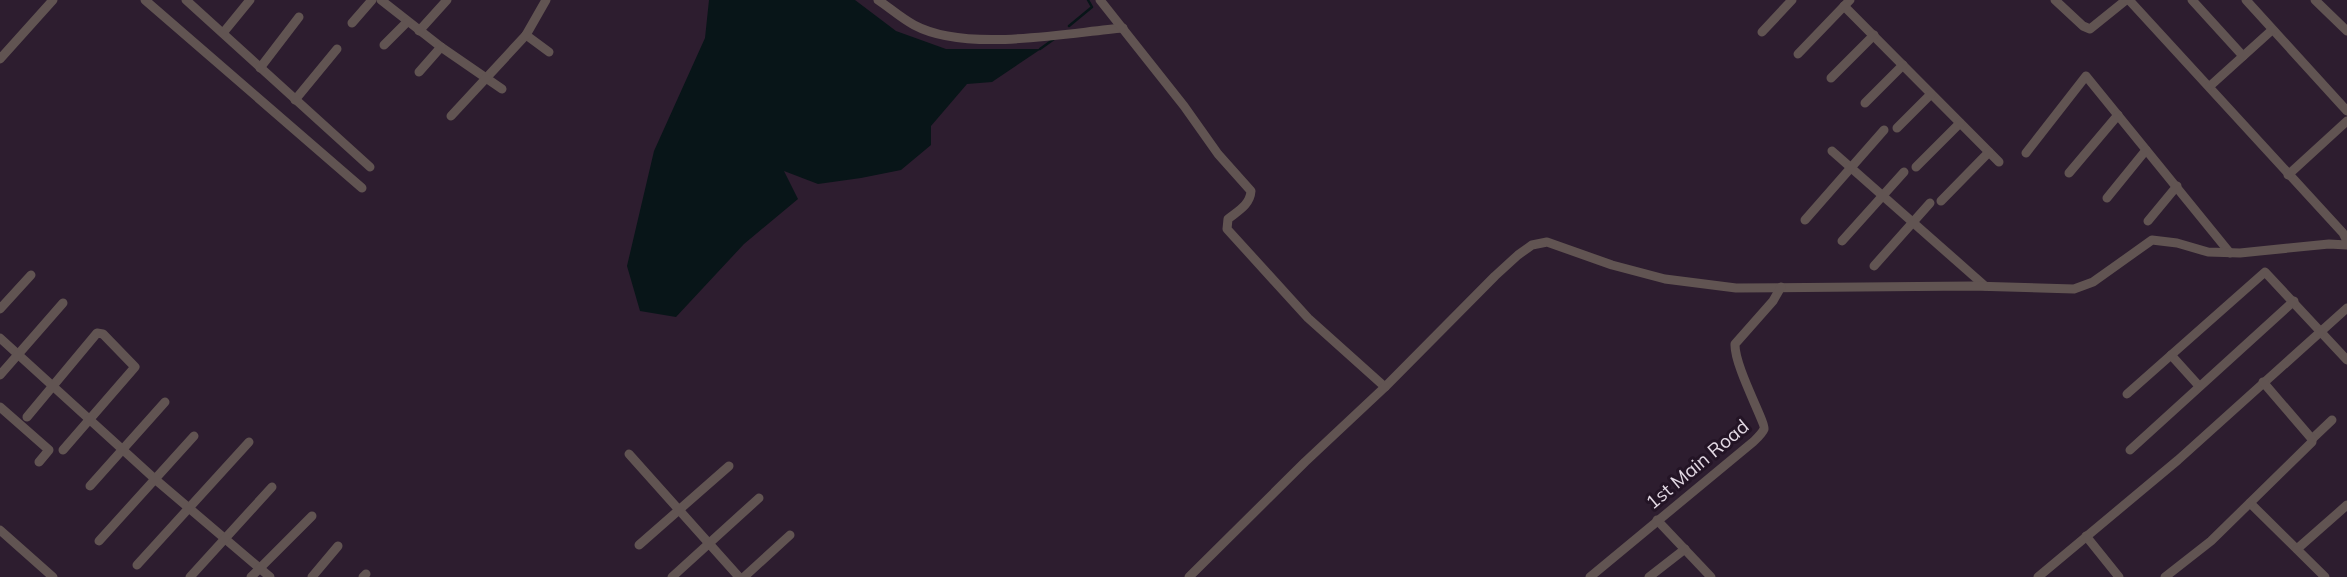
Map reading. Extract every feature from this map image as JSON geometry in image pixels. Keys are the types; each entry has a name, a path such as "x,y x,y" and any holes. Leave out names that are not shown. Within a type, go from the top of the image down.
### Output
{"street":[{"path":"0,59 53,0"},
{"path":"145,0 362,188"},
{"path":"186,0 370,167"},
{"path":"223,33 250,0"},
{"path":"352,23 372,0"},
{"path":"381,0 419,31 502,89"},
{"path":"419,31 447,0"},
{"path":"451,116 526,34 546,0"},
{"path":"878,0 914,25 949,37 992,40 1123,28"},
{"path":"1100,0 1184,106 1218,154 1251,191 1247,203 1228,219 1225,224 1227,229 1308,318 1385,387"},
{"path":"1762,32 1793,0"},
{"path":"1189,577 1304,462 1385,387 1494,276 1518,255 1538,243 1547,242 1612,265 1665,279 1736,288 1985,286 2074,289 2093,282 2152,240 2177,243 2207,252 2230,253 2347,243 2343,233 2210,86 2122,1 2090,29 2083,26 2055,0"},
{"path":"2192,0 2243,56"},
{"path":"2246,0 2347,111"},
{"path":"2315,0 2347,31"},
{"path":"1798,54 1847,3 1874,35 1999,162"},
{"path":"260,68 299,17"},
{"path":"384,45 407,22"},
{"path":"2210,86 2272,30"},
{"path":"526,34 549,51"},
{"path":"1831,78 1874,35"},
{"path":"419,72 441,47"},
{"path":"295,100 337,49"},
{"path":"1865,103 1903,65"},
{"path":"2026,153 2086,76 2230,253"},
{"path":"1897,128 1931,94"},
{"path":"2069,173 2118,115"},
{"path":"2288,174 2347,121"},
{"path":"1916,167 1961,123"},
{"path":"1805,220 1884,130"},
{"path":"2107,198 2146,149"},
{"path":"1832,151 1985,286"},
{"path":"1941,201 1989,152"},
{"path":"1842,241 1904,172"},
{"path":"2148,221 2177,186"},
{"path":"1874,266 1930,203"},
{"path":"2127,394 2265,272 2347,360"},
{"path":"0,309 31,275"},
{"name":"1st Main Road","path":"1590,577 1763,432 1763,420 1738,367 1735,344 1773,301 1781,287"},
{"path":"2130,450 2294,301"},
{"path":"0,374 63,303"},
{"path":"2038,577 2178,460 2347,309"},
{"path":"27,417 97,333 103,334 135,366 63,450"},
{"path":"0,338 156,480 270,577"},
{"path":"2171,355 2199,386"},
{"path":"2263,382 2312,439"},
{"path":"90,486 165,402"},
{"path":"0,407 49,450 39,462"},
{"path":"2165,577 2211,541 2309,446 2312,439 2332,420"},
{"path":"99,541 194,436"},
{"path":"137,565 249,442"},
{"path":"629,454 741,577 790,535"},
{"path":"639,545 729,466"},
{"path":"190,577 272,487"},
{"path":"672,577 759,498"},
{"path":"2250,503 2325,577"},
{"path":"2297,549 2347,505"},
{"path":"251,577 312,516"},
{"path":"1657,520 1711,577"},
{"path":"0,530 53,577"},
{"path":"2086,536 2119,577"},
{"path":"312,577 338,546"},
{"path":"1649,577 1685,549"}],"shaded area":[{"path":"709,0 855,0 896,31 946,49 1041,49 992,82 967,84 931,126 931,145 901,170 818,184 784,171 798,199 744,244 676,317 640,311 627,266 654,151 705,38"}],"waterway":[{"path":"1069,26 1092,7 1088,0"},
{"path":"1040,49 1054,39"}]}
